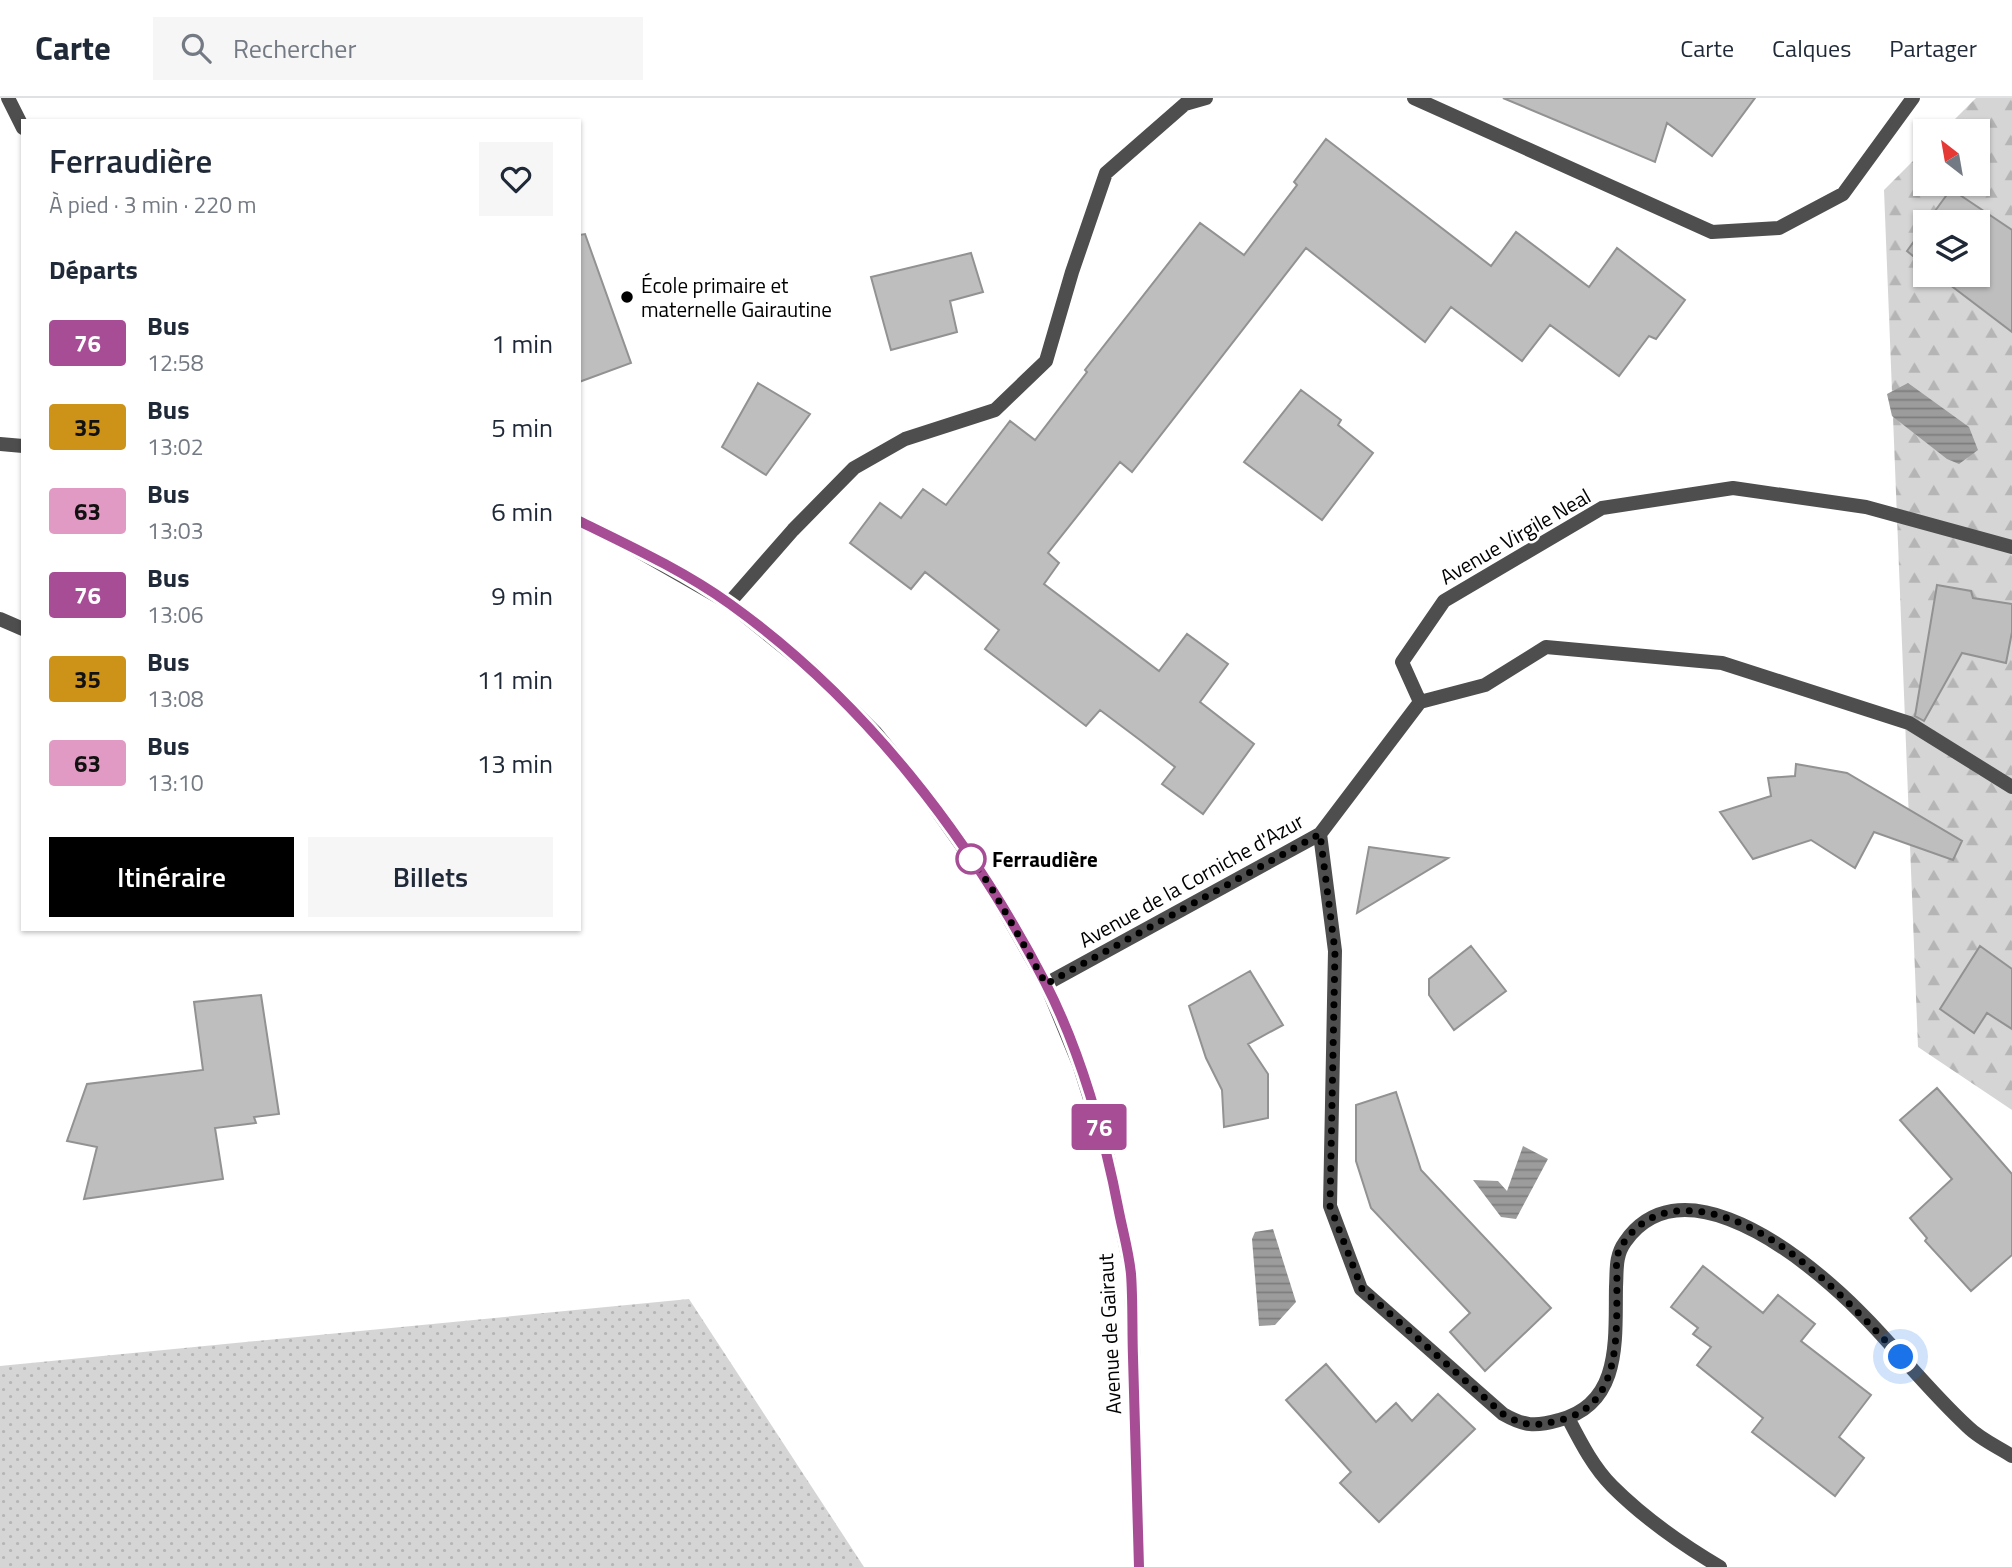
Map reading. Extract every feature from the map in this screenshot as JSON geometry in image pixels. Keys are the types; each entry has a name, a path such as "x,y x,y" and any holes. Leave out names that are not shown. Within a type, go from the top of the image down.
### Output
{"street":[{"path":"8,98 21,124"},
{"path":"729,603 793,530 854,468 905,439 995,410 1046,361 1072,272 1106,173 1185,104 1206,98"},
{"path":"1414,98 1712,232 1779,228 1843,194 1913,98"},
{"path":"0,444 21,446"},
{"name":"Avenue Virgile Neal","path":"1420,702 1402,662 1444,601 1602,508 1733,488 1866,507 2012,547"},
{"name":"Avenue de Gairaut","path":"581,522 645,554 729,603 812,670 874,732 923,791 991,887 1046,984 1079,1064 1107,1153 1131,1272 1139,1567"},
{"path":"0,619 21,628"},
{"path":"1420,702 1485,685 1546,647 1722,663 1909,723 2012,787"},
{"name":"Avenue de la Corniche d'Azur","path":"1046,984 1320,834 1420,702"},
{"path":"1320,834 1335,951 1330,1206 1362,1289 1503,1414 1520,1424 1544,1424 1568,1418 1585,1408 1606,1386 1615,1354 1617,1253 1634,1228 1662,1212 1697,1209 1727,1218 1790,1252 1833,1286 1969,1429 2012,1456"},
{"path":"1568,1418 1583,1448 1611,1485 1681,1544 1720,1567"}],"green space":[{"path":"1976,98 2012,98 2012,1110 1918,1047 1884,190 1913,161 1913,196 1990,196 1990,119 1955,119"},
{"path":"689,1299 864,1567 0,1567 0,1366"}],"shaded area":[{"path":"1908,383 1969,427 1978,450 1959,464 1947,459 1892,416 1887,394"},
{"path":"1523,1146 1548,1159 1516,1219 1501,1217 1473,1180 1498,1181 1507,1191"},
{"path":"1273,1229 1296,1302 1275,1325 1259,1326 1252,1239 1255,1232"}],"building":[{"path":"1503,98 1755,98 1712,156 1667,123 1655,162"},
{"path":"1326,139 1491,266 1516,232 1589,287 1617,248 1685,300 1656,339 1649,336 1619,376 1550,325 1522,361 1451,307 1425,342 1306,248 1132,472 1120,462 1048,553 1059,563 1044,584 1159,671 1187,634 1228,664 1200,702 1254,744 1203,814 1162,784 1175,767 1140,740 1100,710 1086,726 985,649 999,630 925,572 911,589 850,543 880,503 901,518 923,489 946,505 1010,421 1035,440 1087,372 1085,370 1200,223 1244,255 1297,185 1294,182"},
{"path":"1946,196 1961,196 1982,210 1936,210"},
{"path":"1990,215 2012,230 2012,332 1953,287 1990,287"},
{"path":"585,234 631,363 581,381 581,235"},
{"path":"1913,243 1913,256 1907,251"},
{"path":"971,253 983,292 950,301 957,332 891,350 871,277"},
{"path":"758,383 810,414 766,475 722,447"},
{"path":"1301,390 1341,420 1338,425 1373,453 1322,520 1244,462"},
{"path":"1937,585 1971,591 1973,598 2012,604 2012,632 2006,663 1962,653 1924,721 1915,716"},
{"path":"1796,764 1847,773 1962,841 1953,860 1874,832 1855,868 1811,840 1753,859 1720,812 1771,796 1768,778 1795,776"},
{"path":"1369,847 1448,858 1357,913"},
{"path":"1471,946 1506,991 1454,1030 1429,995 1429,979"},
{"path":"1980,946 2012,969 2012,1029 1987,1013 1974,1033 1940,1009"},
{"path":"1250,971 1283,1025 1248,1044 1268,1074 1268,1118 1224,1127 1222,1090 1206,1058 1189,1006"},
{"path":"261,995 279,1114 254,1117 256,1123 215,1128 223,1179 84,1199 97,1147 67,1141 87,1084 203,1070 194,1002"},
{"path":"1937,1088 2012,1174 2012,1255 1971,1291 1925,1241 1927,1238 1910,1218 1952,1179 1900,1120"},
{"path":"1396,1092 1421,1170 1551,1308 1485,1371 1450,1332 1470,1313 1371,1208 1356,1161 1356,1105"},
{"path":"1703,1266 1763,1313 1778,1295 1815,1324 1801,1341 1871,1395 1839,1437 1864,1458 1835,1496 1752,1432 1763,1418 1697,1365 1711,1347 1693,1334 1698,1328 1671,1307"},
{"path":"1326,1364 1376,1422 1396,1403 1412,1421 1438,1394 1475,1429 1379,1522 1340,1483 1351,1472 1286,1400"}],"bus line":[{"name":"76","path":"581,522 624,543 729,603 812,670 874,732 923,791 991,887 1046,984 1079,1064 1107,1153 1131,1272 1139,1567"}],"place":[{"name":"École primaire et maternelle Gairautine","path":"627,297"},
{"name":"Ferraudière","path":"971,859"}],"route":[{"path":"971,859 991,887 1046,984 1320,834 1335,951 1330,1206 1362,1289 1503,1414 1520,1424 1544,1424 1568,1418 1585,1408 1606,1386 1615,1354 1617,1253 1634,1228 1662,1212 1697,1209 1727,1218 1766,1237 1833,1286 1901,1357"}]}
